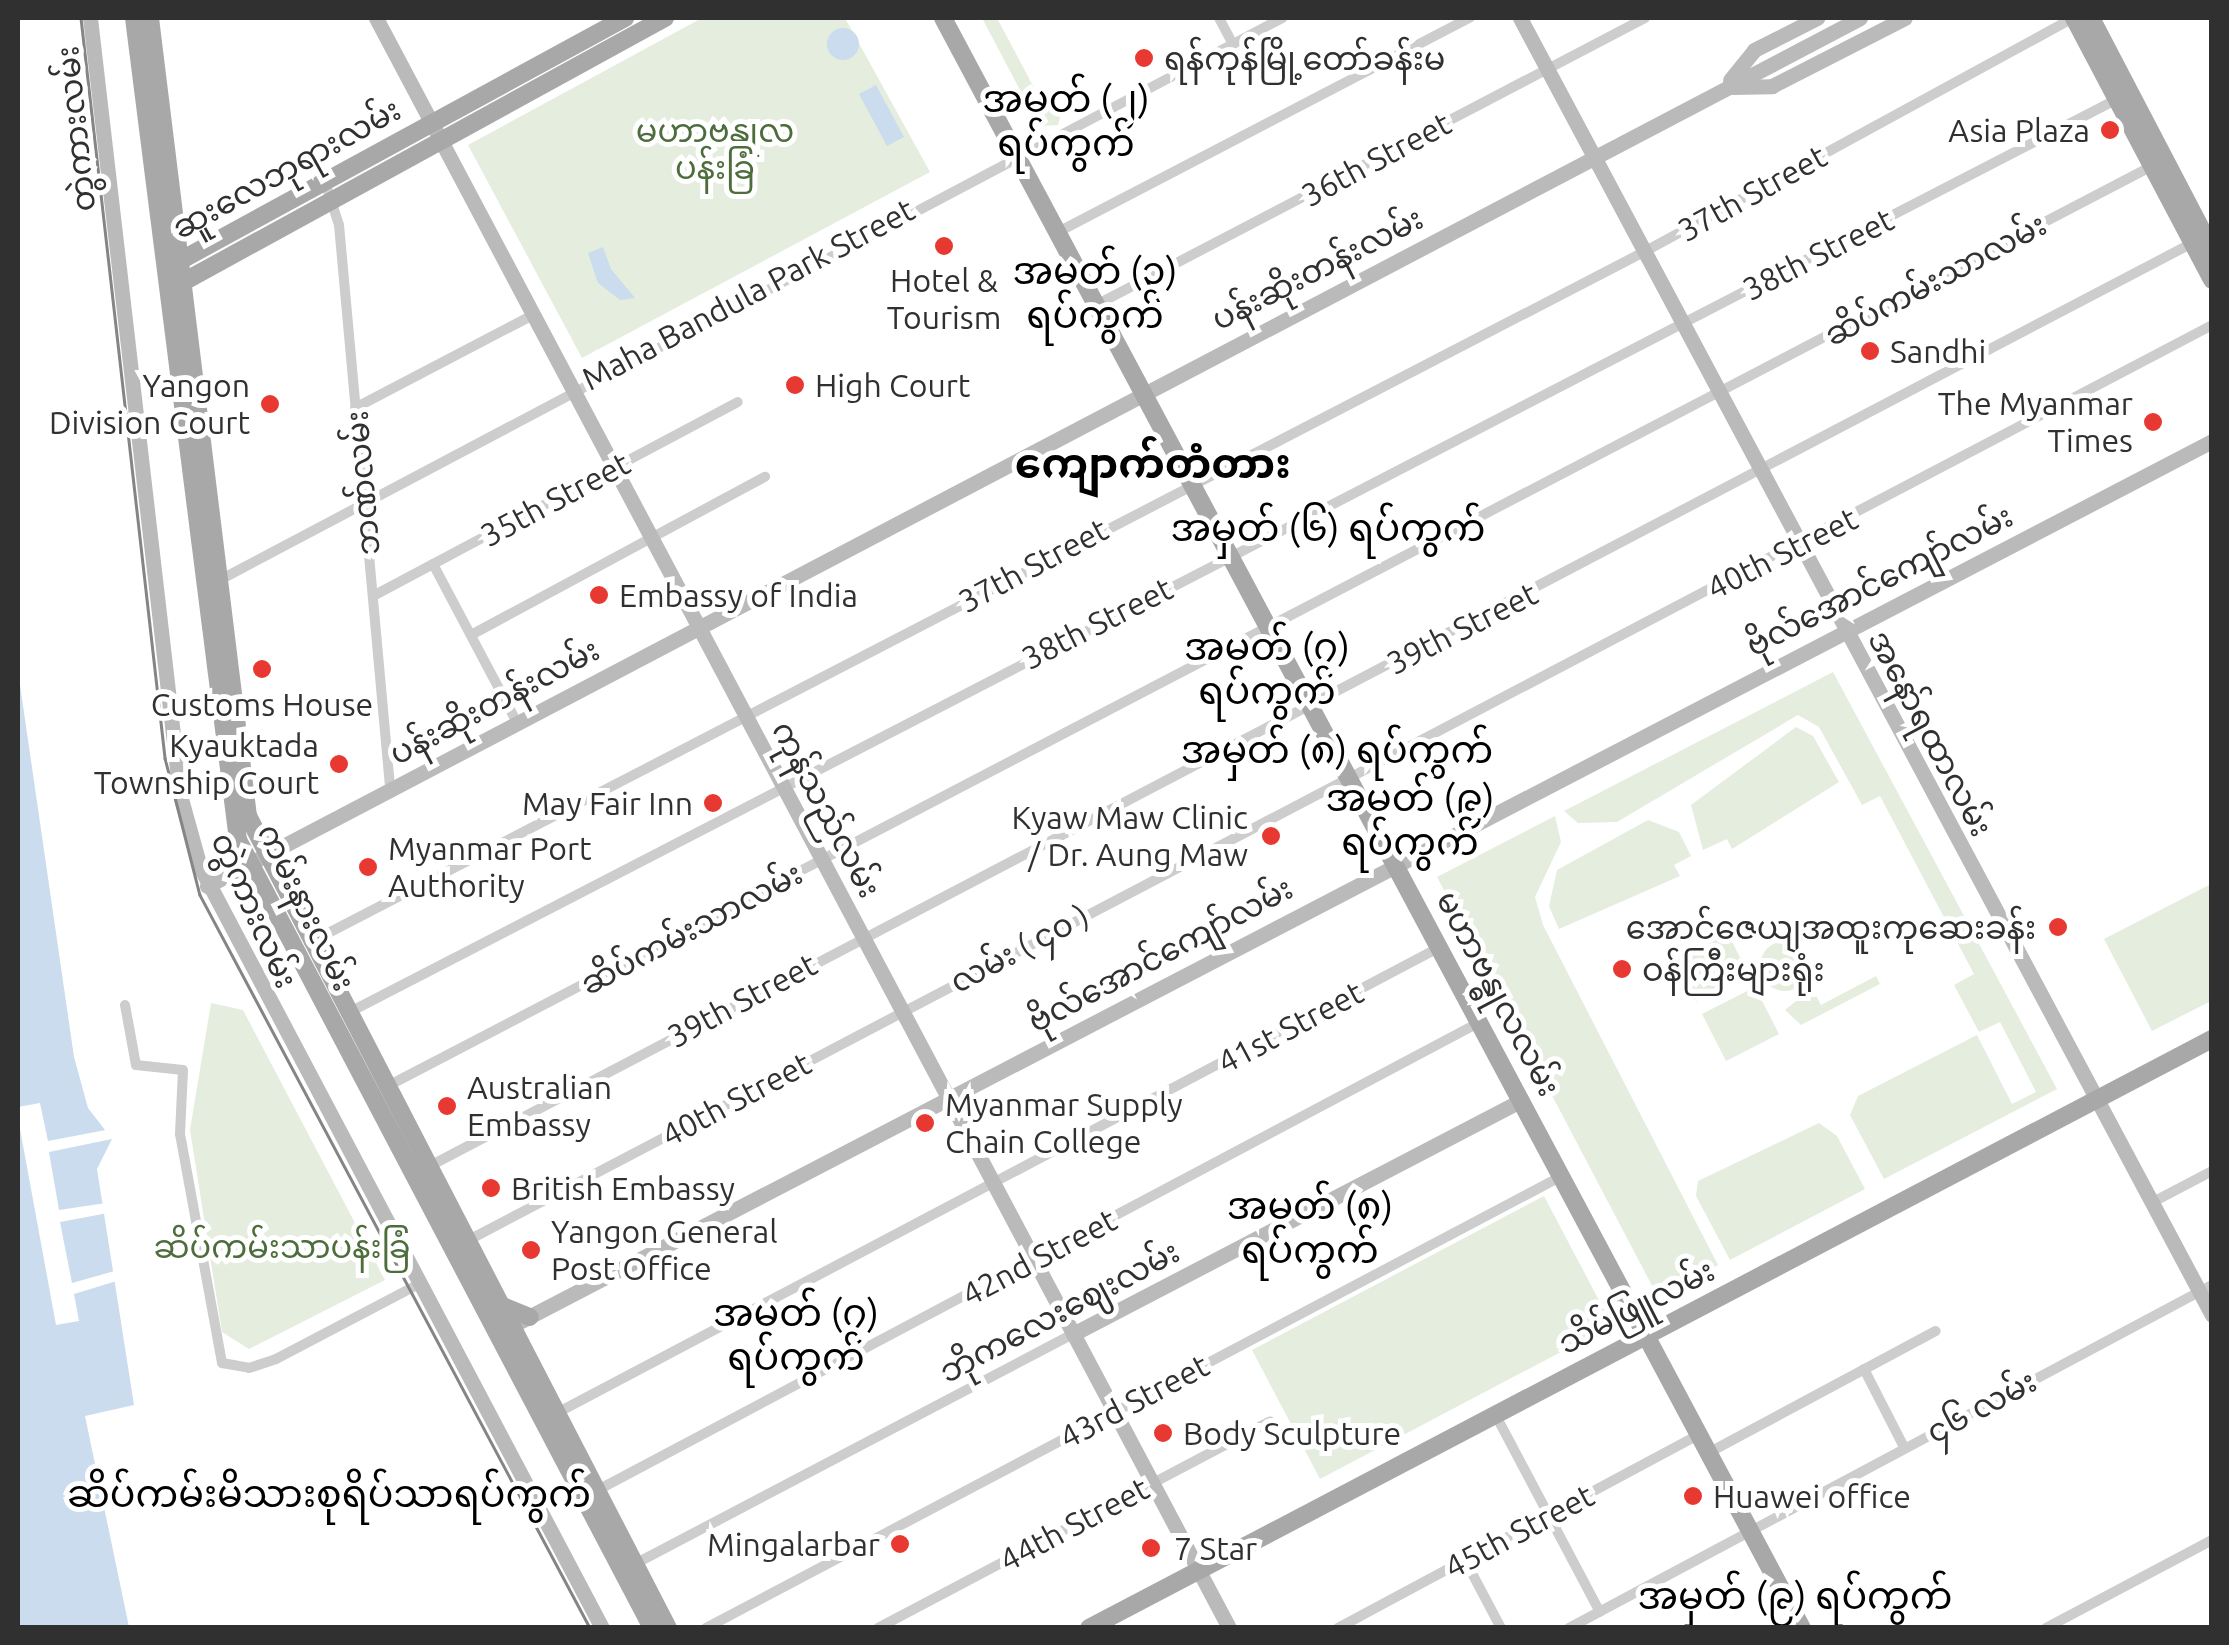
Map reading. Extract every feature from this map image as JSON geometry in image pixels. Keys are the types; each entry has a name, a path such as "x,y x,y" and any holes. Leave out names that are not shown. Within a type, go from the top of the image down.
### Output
{"main road":[{"name":"တွဲကားလမ်း","path":"90,18 180,795 207,886 602,1628"},
{"name":"ကမ်းနားလမ်း","path":"134,18 148,50"},
{"name":"ကမ်းနားလမ်း","path":"150,18 148,50 212,584 222,708 254,858 628,1568 668,1628"},
{"name":"ဆူးလေဘုရားလမ်း","path":"175,263 626,18"},
{"name":"ဆူးလေဘုရားလမ်း","path":"177,285 664,18"},
{"name":"မဟာဗန္ဓုလလမ်း","path":"943,18 1064,229 1143,390 1198,477 1352,770 1394,861 1700,1434 1714,1450 1754,1526 1802,1628"},
{"name":"အနော်ရထာလမ်း","path":"1520,18 2152,1202 2205,1288 2212,1315"},
{"name":"ပန်းဆိုးတန်းလမ်း","path":"1724,87 1754,50 1817,18"},
{"name":"ပန်းဆိုးတန်းလမ်း","path":"207,886 1143,390 1860,18"},
{"name":"ပန်းဆိုးတန်းလမ်း","path":"1724,87 1772,86 1906,18"},
{"path":"2074,18 2117,100 2149,144 2212,250"},
{"path":"2091,18 2149,144 2152,166 2212,280"},
{"name":"ကုန်သည်လမ်း","path":"382,20 432,122 1228,1628"},
{"name":"ဗိုလ်အောင်ကျော်လမ်း","path":"502,1331 1394,861 2212,441"},
{"name":"ကမ်းနားလမ်း","path":"254,858 346,1014 376,1092"},
{"name":"သိမ်ဖြူလမ်း","path":"1090,1628 1494,1412 2212,1039"},
{"name":"ဘိုကလေးဈေးလမ်း","path":"1073,1334 1522,1100"},
{"name":"ကမ်းနားလမ်း","path":"418,1172 465,1242 496,1302 502,1331 522,1350 596,1492 652,1628"},
{"path":"496,1302 530,1317 522,1350"}],"street":[{"path":"1219,18 1232,44"},
{"name":"Maha Bandula Park Street","path":"212,584 574,387 1282,18"},
{"path":"1064,229 1470,18"},
{"name":"36th Street","path":"1102,302 1645,18"},
{"name":"37th Street","path":"308,944 1198,477 1644,252 2074,18"},
{"name":"38th Street","path":"346,1014 2117,100"},
{"name":"ဆိပ်ကမ်းသာလမ်း","path":"376,1092 2152,166"},
{"name":"ဘဏ်လမ်း","path":"325,182 335,200 390,787"},
{"name":"39th Street","path":"418,1172 862,936 1762,474 2192,243"},
{"path":"355,408 535,314"},
{"name":"40th Street","path":"1352,770 1800,545 2212,326"},
{"name":"35th Street","path":"373,596 738,402"},
{"path":"471,636 765,477"},
{"path":"433,564 516,721"},
{"name":"လမ်း ( ၄၀ )","path":"902,1011 1352,770"},
{"name":"41st Street","path":"555,1414 1441,947"},
{"path":"124,1005 136,1065 183,1070 180,1134 222,1363 249,1368 276,1359 417,1285"},
{"name":"40th Street","path":"465,1242 902,1011"},
{"name":"42nd Street","path":"596,1492 1480,1021"},
{"path":"2152,1202 2212,1171"},
{"name":"43rd Street","path":"706,1628 1562,1176"},
{"name":"၄၆ လမ်း","path":"1569,1628 2205,1288"},
{"path":"1714,1450 1936,1331"},
{"name":"ဘိုကလေးဈေးလမ်း","path":"628,1568 1073,1334"},
{"path":"1864,1370 1904,1447"},
{"path":"1494,1412 1600,1612"},
{"name":"44th Street","path":"878,1628 1270,1420"},
{"name":"45th Street","path":"1338,1628 1700,1434"},
{"path":"2046,1628 2212,1540"},
{"path":"1465,1560 1501,1628"}],"green space":[{"name":"မဟာဗန္ဓုလ ပန်းခြံ","path":"702,18 845,18 930,172 582,358 468,145"},
{"path":"982,18 997,18 1041,101 1061,114 1058,125 1039,126"},
{"path":"1833,672 2057,1089 1884,1179 1850,1115 1858,1096 1977,1035 2012,1104 2036,1092 2000,1022 1979,1032 1954,985 1974,974 1880,796 1862,805 1819,727 1798,715 1617,822 1578,823 1564,811"},
{"path":"1796,727 1813,736 1839,782 1732,849 1727,839 1703,850 1691,805"},
{"path":"1555,816 1561,842 1535,897 1543,925 1718,1265 1658,1297 1437,877"},
{"path":"1648,820 1679,832 1691,856 1674,865 1680,876 1559,929 1549,906 1557,870"},
{"path":"2211,884 2211,1001 2152,1031 2104,939"},
{"path":"1725,928 1749,975 1696,1002 1672,956"},
{"path":"1785,941 1802,949 1810,966 1802,983 1785,991 1768,983 1760,966 1768,949"},
{"path":"1876,976 1880,984 1801,1025 1785,1010 1812,988 1821,1005"},
{"path":"1755,987 1779,1034 1726,1061 1702,1014"},
{"name":"ဆိပ်ကမ်းသာပန်းခြံ","path":"211,1003 243,1010 385,1280 249,1349 222,1332 190,1130"},
{"path":"1819,1123 1837,1136 1865,1189 1730,1260 1696,1196 1698,1181"},
{"path":"1544,1196 1612,1325 1320,1479 1252,1350"}],"water":[{"path":"843,28 854,33 859,44 854,55 843,60 832,55 827,44 832,33"},
{"path":"876,85 904,137 887,146 859,94"},
{"path":"603,247 611,269 635,298 620,300 598,283 588,253"},
{"path":"18,671 74,1057 88,1108 112,1139 97,1169 134,1405 85,1416 129,1627 18,1627"}],"pier":[{"path":"40,1103 48,1141 111,1129 112,1139 49,1152 59,1210 106,1203 108,1213 60,1222 72,1283 118,1270 120,1280 74,1294 79,1321 56,1325 18,1118 18,1107"}],"tram line":[{"path":"81,18 165,758 200,895 590,1628"}],"place":[{"name":"ရန်ကုန်မြို့တော်ခန်းမ","path":"1144,58"},
{"name":"Asia Plaza","path":"2110,130"},
{"name":"Hotel & Tourism","path":"944,246"},
{"name":"Sandhi","path":"1870,351"},
{"name":"High Court","path":"795,385"},
{"name":"Yangon Division Court","path":"270,404"},
{"name":"The Myanmar Times","path":"2153,422"},
{"name":"Embassy of India","path":"599,595"},
{"name":"Customs House","path":"262,669"},
{"name":"Kyauktada Township Court","path":"339,764"},
{"name":"May Fair Inn","path":"713,803"},
{"name":"Kyaw Maw Clinic / Dr. Aung Maw","path":"1271,836"},
{"name":"Myanmar Port Authority","path":"368,867"},
{"name":"အောင်ဇေယျအထူးကုဆေးခန်း","path":"2058,927"},
{"name":"ဝန်ကြီးများရုံး","path":"1622,969"},
{"name":"Australian Embassy","path":"447,1106"},
{"name":"Myanmar Supply Chain College","path":"925,1123"},
{"name":"British Embassy","path":"491,1188"},
{"name":"Yangon General Post Office","path":"531,1250"},
{"name":"Body Sculpture","path":"1163,1433"},
{"name":"Huawei office","path":"1693,1496"},
{"name":"Mingalarbar","path":"900,1544"},
{"name":"7 Star","path":"1151,1548"}],"district":[{"name":"အမှတ် (၂) ရပ်ကွက်","path":"1066,120"},
{"name":"အမှတ် (၃) ရပ်ကွက်","path":"1095,293"},
{"name":"ကျောက်တံတား","path":"1153,463"},
{"name":"အမှတ် (၆) ရပ်ကွက်","path":"1328,528"},
{"name":"အမှတ် (၇) ရပ်ကွက်","path":"1267,669"},
{"name":"အမှတ် (၈) ရပ်ကွက်","path":"1337,750"},
{"name":"အမှတ် (၉) ရပ်ကွက်","path":"1410,820"},
{"name":"အမှတ် (၈) ရပ်ကွက်","path":"1310,1228"},
{"name":"အမှတ် (၇) ရပ်ကွက်","path":"796,1335"},
{"name":"ဆိပ်ကမ်းမိသားစုရိပ်သာရပ်ကွက်","path":"329,1494"},
{"name":"အမှတ် (၉) ရပ်ကွက်","path":"1795,1596"}]}
